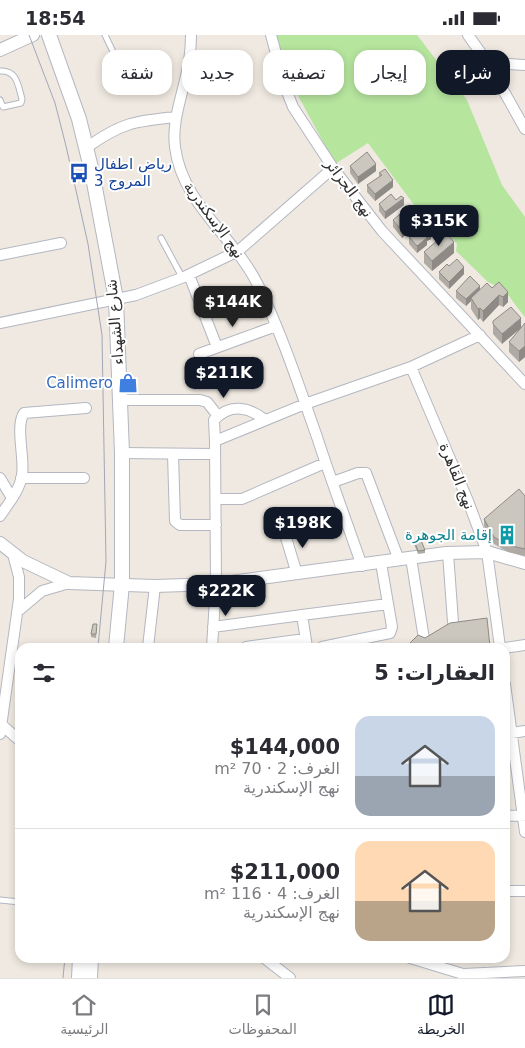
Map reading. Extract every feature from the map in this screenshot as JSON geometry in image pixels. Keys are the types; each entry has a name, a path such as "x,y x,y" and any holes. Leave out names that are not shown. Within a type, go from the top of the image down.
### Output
{"main road":[{"name":"شارع الشهداء","path":"49,35 79,119 116,299 122,453 122,585 116,643"},
{"path":"79,978 80,963"},
{"path":"90,978 91,963"}],"street":[{"path":"0,50 33,35"},
{"name":"نهج الإسكندرية","path":"191,35 190,56 176,117 175,146 183,178 206,215 238,251 258,284 305,404 362,566"},
{"name":"نهج الجزائر","path":"271,35 285,87 294,107 333,168 382,231 525,384"},
{"path":"468,35 479,50"},
{"path":"510,64 525,65"},
{"path":"506,95 525,129"},
{"path":"86,148 124,125 135,121 176,117"},
{"path":"0,321 136,295 185,276 238,251 333,168"},
{"path":"0,255 62,243"},
{"path":"185,276 217,347"},
{"path":"199,354 276,326"},
{"path":"215,441 305,404 410,367 480,335"},
{"name":"نهج القاهرة","path":"410,367 468,501 487,552 499,643"},
{"path":"120,400 200,399 207,402 218,416"},
{"path":"0,516 22,478 21,422 24,413 86,408"},
{"path":"212,643 216,584 214,420 229,410 245,408 265,421"},
{"path":"122,453 215,454"},
{"path":"174,453 175,521 180,525 216,525"},
{"path":"216,499 242,499 326,463"},
{"path":"332,482 358,473 366,473 405,559 425,643"},
{"path":"0,478 12,498"},
{"path":"22,478 84,478"},
{"path":"284,531 297,574"},
{"path":"0,543 13,555 45,573 69,583"},
{"path":"17,612 42,591 69,583 155,586 216,584 448,553 487,552 525,563"},
{"path":"448,553 453,623"},
{"path":"13,555 19,577 17,612 2,709 1,730 15,738"},
{"path":"341,643 390,633 392,627 381,563"},
{"path":"148,643 155,586"},
{"path":"213,627 388,603"},
{"path":"302,615 306,643"},
{"path":"510,647 525,645"},
{"path":"510,734 525,731"},
{"path":"510,744 524,815 525,832"},
{"path":"510,816 524,815"},
{"path":"510,891 525,891"},
{"path":"271,963 290,978"},
{"path":"423,963 454,975 487,976 525,971"}],"lane":[{"path":"105,35 112,50"},
{"path":"0,71 9,71 14,74 22,99 21,103 6,108 3,107 0,99"},
{"path":"161,238 185,276"},
{"path":"0,900 15,902"}],"green space":[{"path":"275,35 417,35 436,60 436,95 463,95 467,100 502,185 525,217 525,317 499,285 496,286 488,282 456,251 457,244 448,234 442,238 429,225 368,143 335,164 298,95 344,95 344,50 280,50"}],"building":[{"path":"367,152 376,164 358,177 350,166"},
{"path":"385,169 393,180 375,194 367,185 382,175 379,173"},
{"path":"391,194 396,200 401,196 404,198 385,212 379,204"},
{"path":"406,209 415,219 402,231 393,220"},
{"path":"424,224 431,232 417,246 409,237"},
{"path":"446,233 454,242 432,261 424,252"},
{"path":"457,259 464,267 449,282 439,272 447,264 449,266"},
{"path":"470,276 480,286 466,299 456,291"},
{"path":"499,282 508,292 503,297 499,295 483,311 480,308 478,309 471,298 487,283 492,288"},
{"path":"511,307 521,318 502,334 493,324 493,321"},
{"path":"525,323 525,346 519,351 509,342"},
{"name":"إقامة الجوهرة","path":"519,489 525,496 525,549 508,545 494,537 484,519"},
{"path":"420,538 425,550 418,551 414,540"},
{"path":"487,618 490,643 410,643 418,635 425,638 450,623"},
{"path":"93,624 97,624 96,634 91,634"}],"tram line":[{"path":"29,35 55,103 66,146 88,244 102,335 106,561 98,643"},
{"path":"63,978 64,963"}],"place":[{"name":"رياض اطفال المروج 3","path":"79,173"},
{"name":"Calimero","path":"128,383"},
{"name":"إقامة الجوهرة","path":"507,535"}]}
